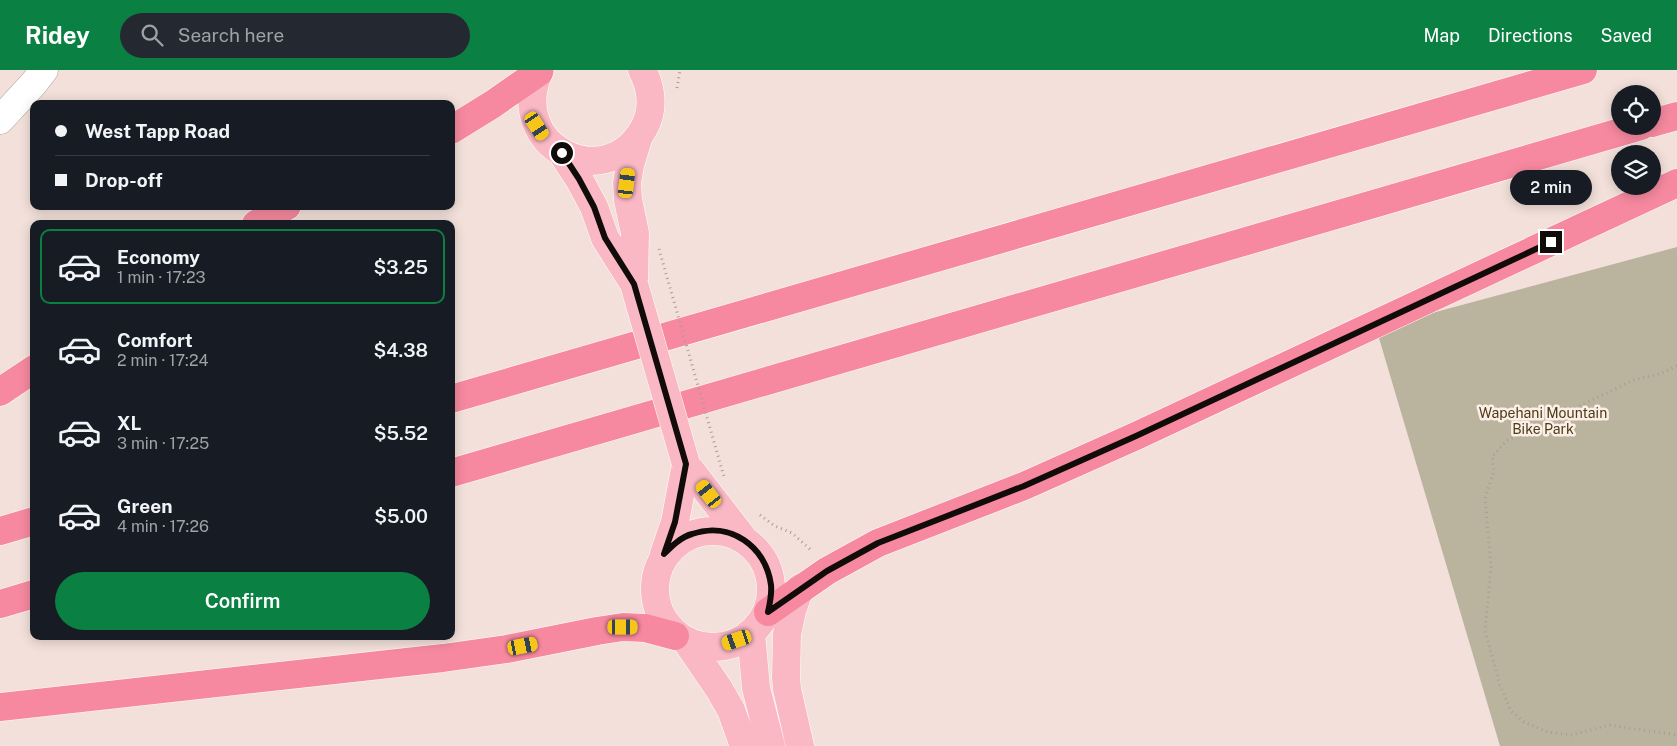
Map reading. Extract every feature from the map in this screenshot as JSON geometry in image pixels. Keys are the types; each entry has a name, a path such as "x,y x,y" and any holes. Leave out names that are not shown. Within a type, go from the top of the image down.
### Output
{"highway":[{"path":"455,399 1583,70"},
{"path":"455,128 540,71"},
{"path":"1661,120 1677,116"},
{"path":"455,472 1611,134"},
{"path":"768,612 800,588 878,543 1024,486 1136,436 1677,183"},
{"path":"263,220 280,210"},
{"path":"0,392 30,372"},
{"path":"0,531 30,522"},
{"path":"0,604 30,595"},
{"path":"0,706 444,658 507,649 618,628 645,628 681,639"}],"main road":[{"path":"634,284 635,233 628,200 627,183 638,139 648,121 651,100 648,80 642,70"},
{"path":"540,71 533,89 532,108 537,126 547,141 562,153 578,159 594,161 611,158 626,150 638,139"},
{"path":"562,153 594,207 605,238 634,284 686,464 743,538 758,551 767,568 771,586 768,612 751,633 722,645 706,646 681,639"},
{"path":"686,464 675,522 657,570 657,606 663,620 681,639 719,689 731,710 744,746"},
{"path":"664,554 691,534 708,530 723,531 743,538"},
{"path":"800,588 787,634 786,677 800,746"},
{"path":"751,633 756,688 771,746"}],"street":[{"path":"0,120 44,70"}],"path":[{"path":"680,70 680,75"},
{"path":"659,249 724,477 730,483"},
{"path":"1677,366 1662,373 1634,380 1506,441 1492,457 1494,471 1485,498 1490,567 1485,631 1500,685 1511,711 1524,722 1548,732 1571,734 1609,726 1677,735"},
{"path":"760,514 775,526 792,534 815,553"}],"green space":[{"name":"Wapehani Mountain Bike Park","path":"1677,247 1677,746 1500,746 1376,328"}],"route":[{"path":"562,153 594,207 605,238 634,284 686,464 675,522 664,554 691,534 708,530 723,531 743,538 758,551 767,568 771,586 768,612 827,571 878,543 1024,486 1136,436 1551,242"}]}
